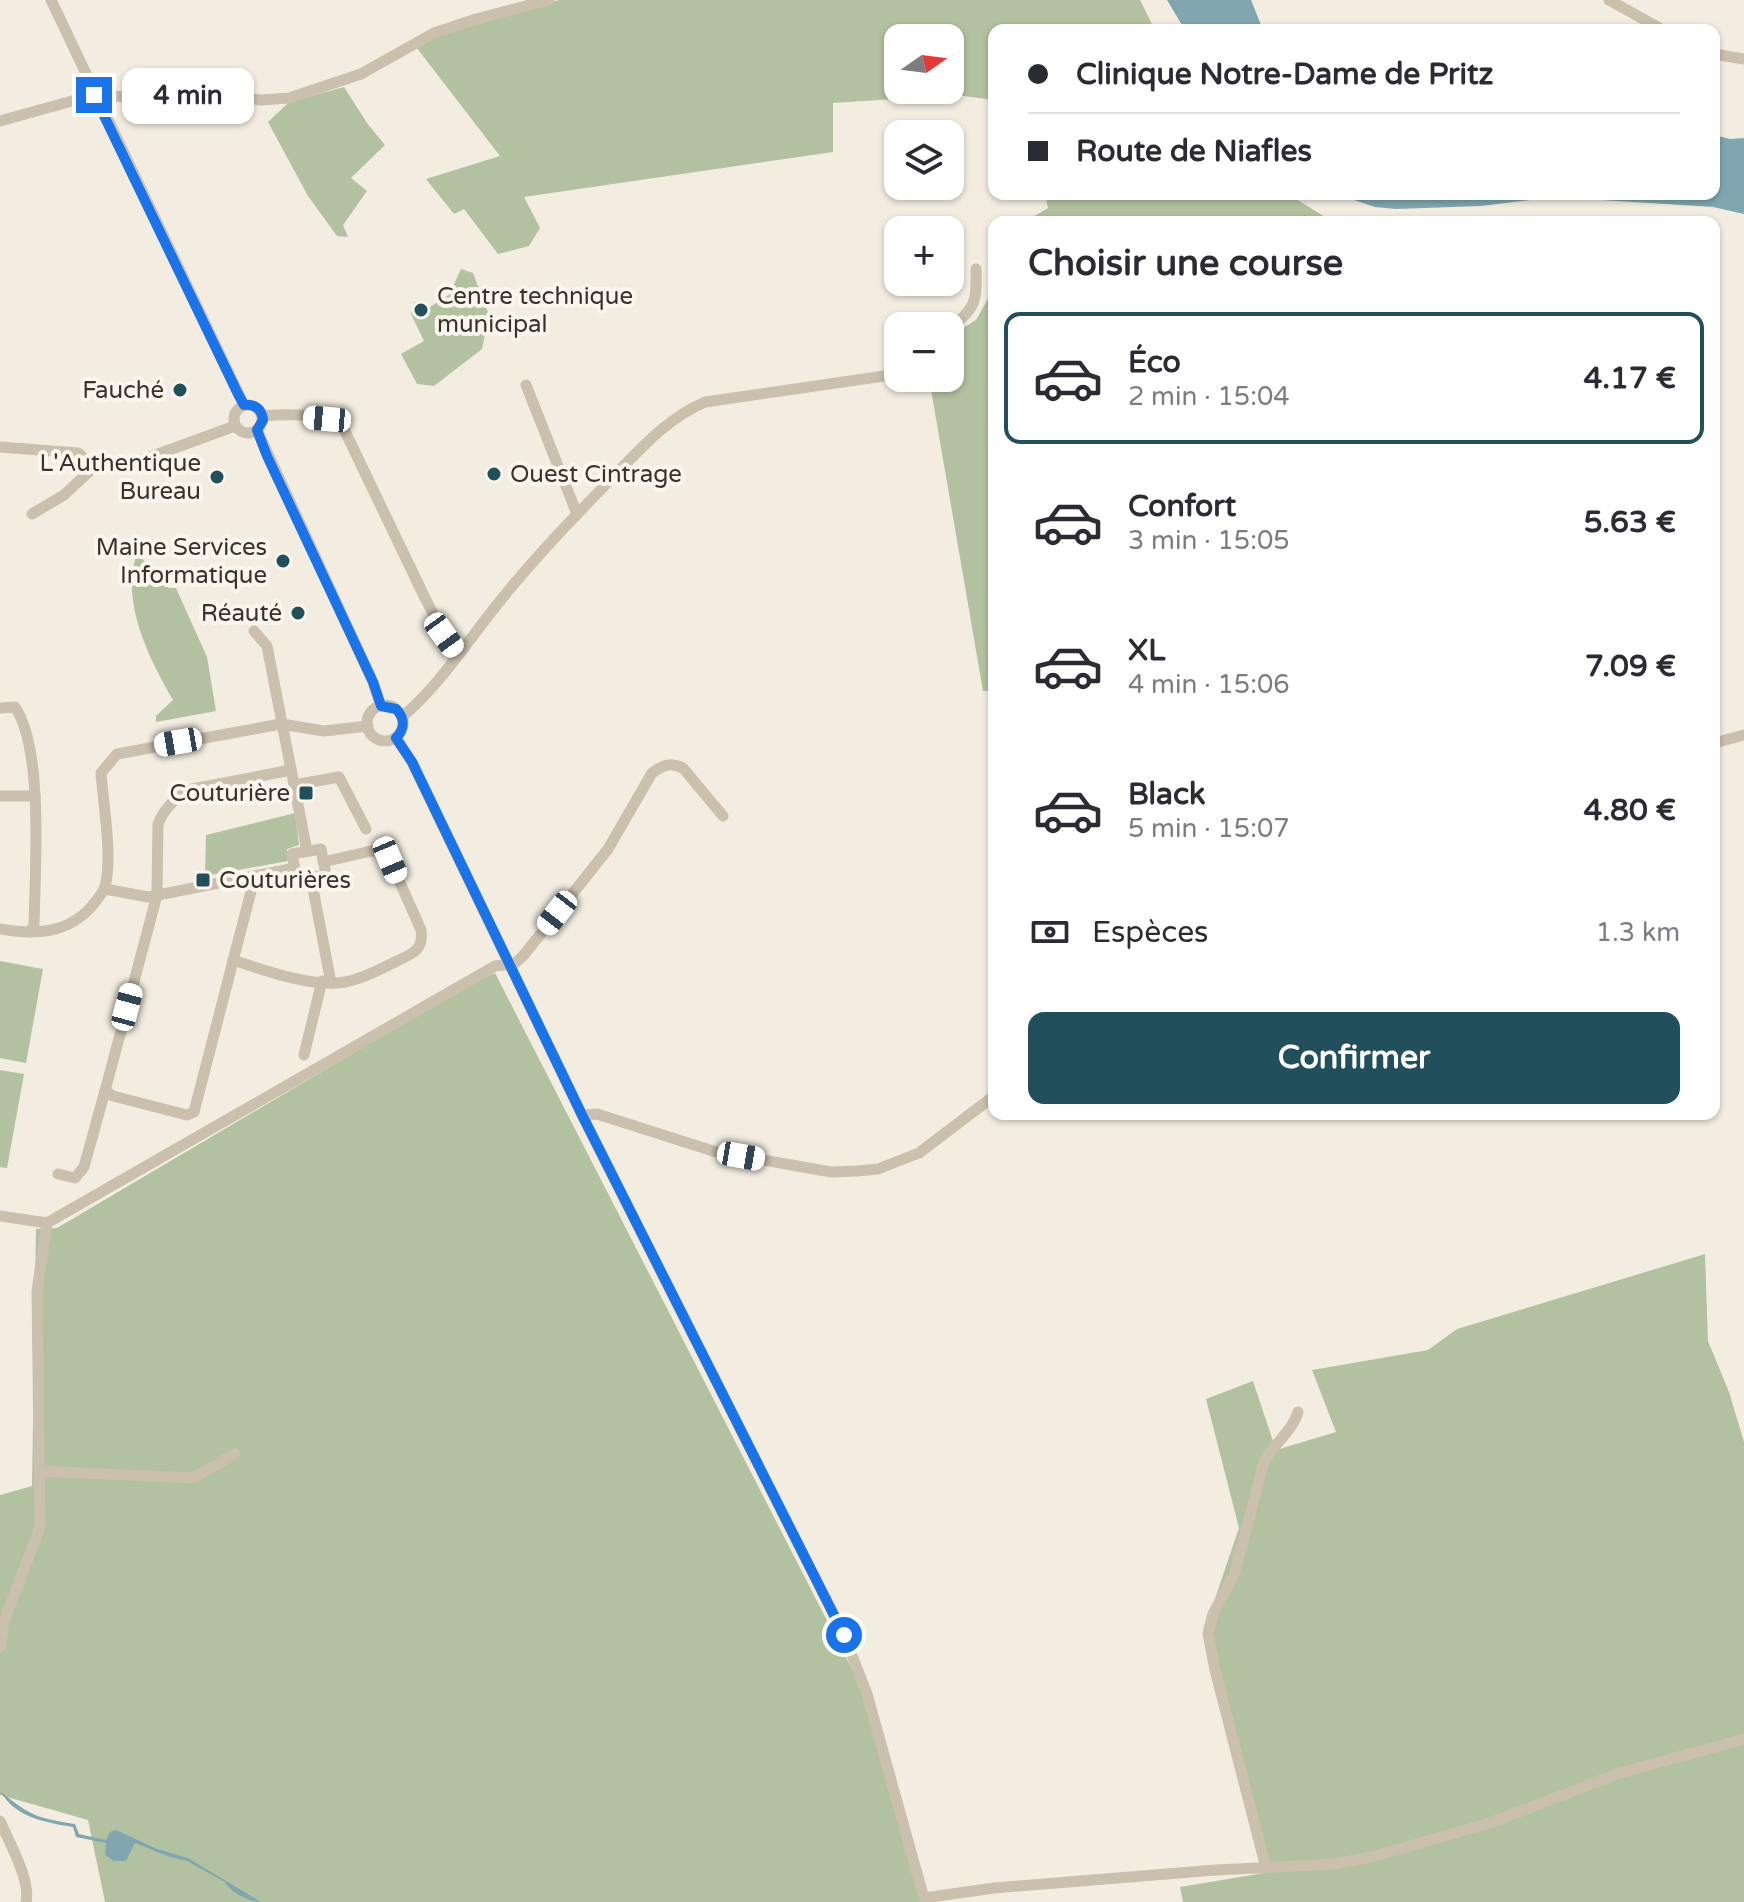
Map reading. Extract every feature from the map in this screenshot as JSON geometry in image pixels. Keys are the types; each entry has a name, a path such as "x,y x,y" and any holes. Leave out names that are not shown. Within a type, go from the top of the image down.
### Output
{"street":[{"path":"51,0 244,405"},
{"path":"0,121 94,95 165,99 180,92 262,100 289,98 361,74 434,33 549,0"},
{"path":"1609,0 1652,24"},
{"path":"1720,55 1744,59"},
{"path":"964,317 971,311 975,300 976,269"},
{"path":"402,717 423,698 506,593 659,430 705,402 884,376"},
{"path":"526,385 577,514"},
{"path":"235,426 245,433 257,430 262,424 258,408 244,405"},
{"path":"235,426 235,413 244,405"},
{"path":"262,416 327,419 341,423 425,598 457,654"},
{"path":"32,514 64,495 94,467 137,462 235,426"},
{"path":"257,430 373,682 381,706"},
{"path":"0,447 78,453 94,467"},
{"path":"254,631 267,646 307,851"},
{"path":"381,706 396,709 402,717 402,728 391,740 373,737 368,726 369,716 381,706"},
{"path":"0,708 15,707 23,719 35,796 34,925 30,932"},
{"path":"0,929 30,932 62,929 75,923 105,889 108,868 101,773 117,754 281,724 324,731 368,726"},
{"path":"1720,741 1744,735"},
{"path":"396,738 412,762 582,1115 848,1644 867,1694 924,1900 982,1889 1334,1864 1372,1857 1490,1823 1620,1773 1744,1739"},
{"path":"0,1216 47,1223 495,966 519,961 608,849 652,773 662,765 674,764 683,768 723,816"},
{"path":"58,1174 75,1178 84,1167 157,895 158,824 162,814 187,790 291,770"},
{"path":"294,785 339,777 366,829"},
{"path":"0,796 35,796"},
{"path":"321,849 323,862 326,875 297,880 292,854 321,849"},
{"path":"233,960 326,982 344,982 416,952 423,941 421,930 397,874 384,853 371,851 323,862"},
{"path":"105,889 148,897 295,868"},
{"path":"105,1091 113,1096 187,1115 194,1112 255,876"},
{"path":"304,1055 326,982 311,878"},
{"path":"582,1115 597,1114 713,1151 831,1172 878,1169 919,1153 988,1101"},
{"path":"0,1647 4,1621 40,1528 37,1291 47,1223"},
{"path":"1266,1868 1212,1660 1208,1633 1213,1614 1234,1575 1264,1462 1273,1446 1295,1422 1298,1412"},
{"path":"39,1471 193,1478 235,1454"},
{"path":"0,1821 17,1859 27,1894 26,1902"}],"green space":[{"path":"559,0 1140,0 1152,24 988,24 988,99 964,96 964,24 884,24 884,100 833,103 833,152 524,197 540,228 529,246 498,254 464,209 454,214 426,179 500,156 413,43"},
{"path":"344,87 385,145 351,178 367,191 343,225 348,237 337,236 308,196 268,122 289,102"},
{"path":"1046,200 1298,200 1323,216 1034,216 1048,208"},
{"path":"461,269 473,273 489,315 482,349 434,386 417,384 401,354 424,341 411,314 414,302 430,307 449,295"},
{"path":"988,299 988,691 983,691 931,392 964,392 964,327 976,320"},
{"path":"137,553 169,588 176,588 207,657 216,711 156,722 156,716 173,700 147,648 135,610 132,591"},
{"path":"295,813 299,845 287,849 288,861 205,876 206,835"},
{"path":"0,961 43,969 26,1063 0,1058"},
{"path":"495,973 858,1681 923,1902 105,1902 88,1820 0,1795 0,1495 32,1486 36,1229 57,1228 472,983"},
{"path":"0,1070 24,1074 7,1168 0,1167"},
{"path":"1705,1254 1708,1341 1729,1392 1744,1442 1744,1902 1183,1902 1180,1887 1264,1873 1203,1634 1239,1528 1206,1399 1253,1381 1276,1450 1336,1432 1312,1370 1428,1350 1457,1329"}],"water":[{"path":"1167,0 1251,0 1261,24 1181,24"},
{"path":"1720,136 1744,138 1744,214 1713,207 1601,200 1720,200"},
{"path":"1354,200 1529,200 1481,206 1375,207"},
{"path":"0,1791 34,1815 75,1824 79,1834 106,1840 110,1832 116,1830 157,1849 188,1858 261,1902 240,1896 225,1882 187,1861 135,1843 126,1861 114,1861 105,1855 106,1843 76,1837 73,1827 41,1821 22,1813"}],"place":[{"name":"Centre technique municipal","path":"421,310"},
{"name":"Fauché","path":"180,390"},
{"name":"Ouest Cintrage","path":"494,474"},
{"name":"L'Authentique Bureau","path":"217,477"},
{"name":"Maine Services Informatique","path":"283,561"},
{"name":"Réauté","path":"298,613"},
{"name":"Couturière","path":"306,793"},
{"name":"Couturières","path":"203,880"}],"route":[{"path":"94,95 238,394 244,405 254,405 261,412 263,420 257,430 267,456 373,682 381,706 396,709 402,717 402,728 396,738 412,762 582,1115 844,1635"}]}
